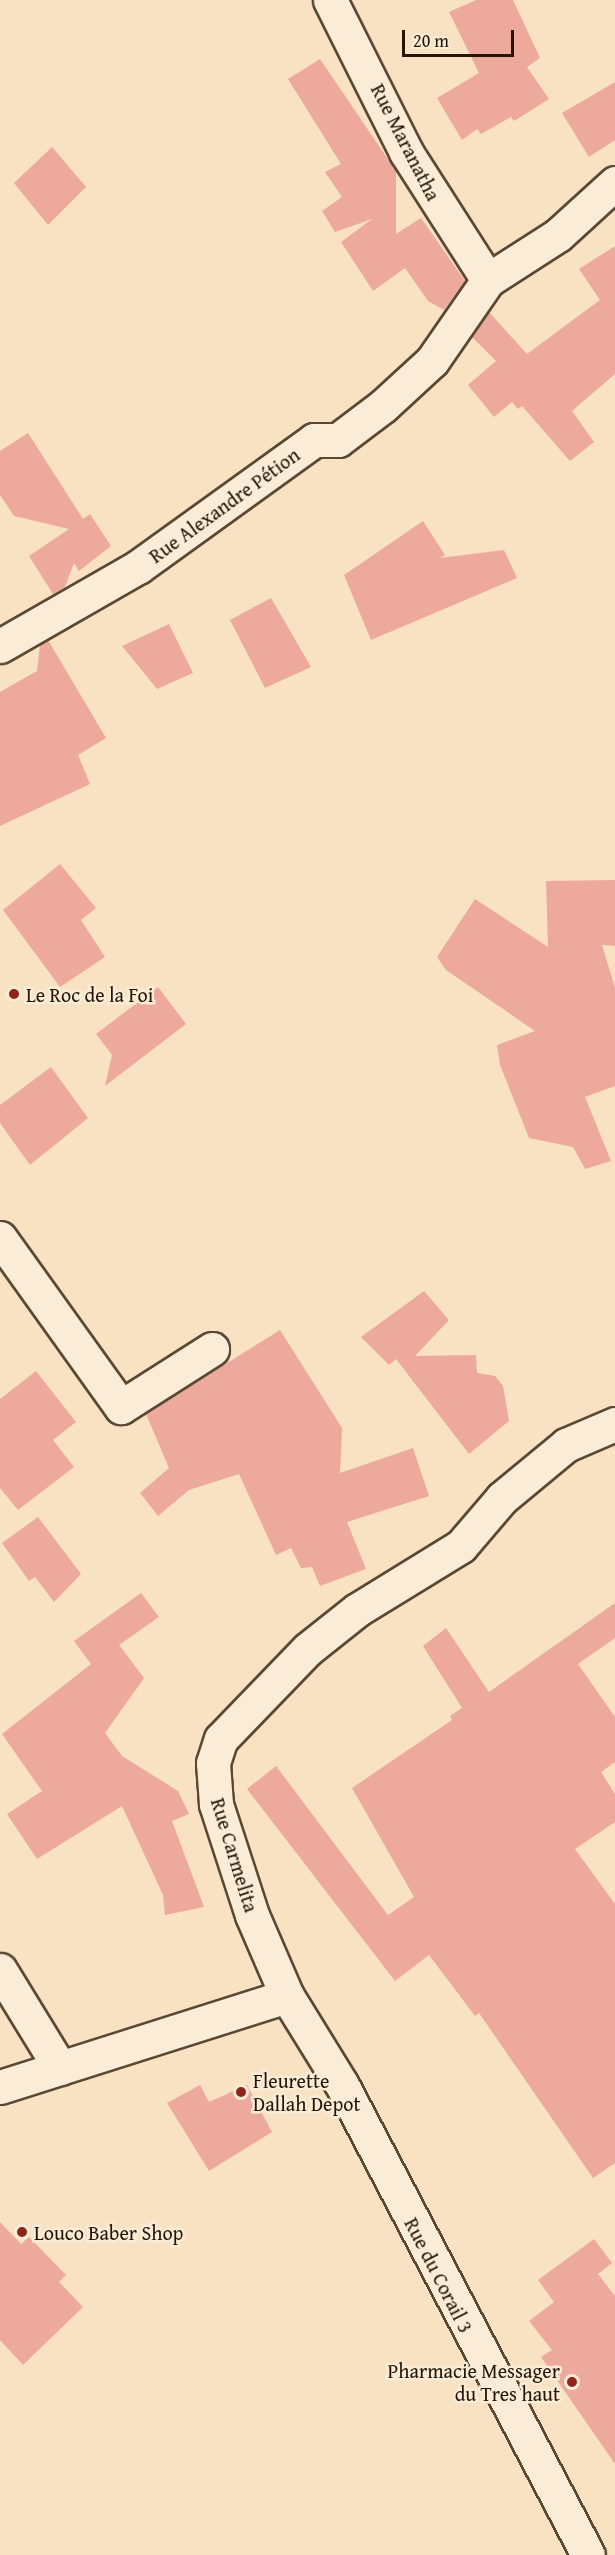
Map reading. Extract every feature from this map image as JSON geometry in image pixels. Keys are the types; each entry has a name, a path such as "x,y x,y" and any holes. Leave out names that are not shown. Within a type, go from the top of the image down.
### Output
{"street":[{"name":"Rue Maranatha","path":"330,0 406,152 488,280"},
{"name":"Rue Alexandre Pétion","path":"0,646 138,567 314,440 338,440 383,406 432,361 488,280 558,235 615,183"},
{"path":"0,1238 121,1407 212,1349"},
{"name":"Rue Carmelita","path":"287,1996 252,1915 216,1804 213,1763 221,1739 308,1649 357,1610 461,1546 502,1498 566,1445 615,1424"},
{"path":"0,1970 60,2068"},
{"path":"0,2087 287,1996"},
{"name":"Rue du Corail 3","path":"287,1996 342,2085 588,2555"}],"building":[{"path":"476,0 513,0 540,58 527,67 549,99 514,121 511,117 481,134 477,129 462,140 437,98 479,73 449,12"},
{"path":"320,59 396,171 396,234 421,218 465,281 444,310 428,301 405,268 373,291 341,242 372,219 335,232 322,211 342,197 325,172 341,164 288,79"},
{"path":"615,82 615,140 589,157 562,113"},
{"path":"52,147 86,187 48,225 14,183"},
{"path":"615,246 615,374 572,411 594,442 570,461 522,406 518,409 512,402 494,417 468,385 496,361 472,337 489,312 527,354 600,300 579,269"},
{"path":"28,433 83,519 90,514 111,546 79,571 74,563 65,587 53,594 29,556 69,529 14,516 0,495 0,451"},
{"path":"423,521 445,555 440,558 504,550 517,578 371,640 344,575"},
{"path":"271,598 311,667 265,688 230,620"},
{"path":"169,624 193,673 157,689 122,646"},
{"path":"48,640 106,738 78,755 90,784 0,826 0,692 37,671 40,645"},
{"path":"60,864 96,908 81,920 105,957 60,987 3,910"},
{"path":"615,880 615,946 602,945 615,988 615,1086 585,1097 611,1161 585,1169 573,1147 529,1138 500,1065 497,1045 535,1031 446,970 437,957 475,899 548,947 546,881"},
{"path":"158,987 186,1024 105,1086 112,1055 96,1034"},
{"path":"51,1067 88,1118 30,1165 0,1123 0,1105"},
{"path":"424,1291 449,1320 415,1356 476,1355 477,1373 495,1376 503,1386 509,1421 469,1454 396,1359 389,1365 361,1337"},
{"path":"280,1330 342,1428 340,1473 413,1448 429,1496 347,1522 366,1569 320,1586 312,1567 301,1568 291,1548 276,1555 239,1474 189,1490 158,1516 140,1493 169,1468 146,1414"},
{"path":"36,1371 76,1422 53,1440 74,1467 18,1510 0,1488 0,1399"},
{"path":"38,1517 81,1574 54,1602 35,1577 29,1581 2,1543"},
{"path":"141,1593 159,1617 119,1645 144,1678 105,1733 122,1756 178,1791 189,1814 172,1821 204,1907 165,1915 163,1895 122,1806 37,1859 7,1814 42,1791 2,1734 91,1664 74,1641"},
{"path":"615,1603 615,1638 578,1664 615,1717 615,1762 601,1772 615,1794 615,1822 575,1849 615,1904 615,2163 593,2178 479,2013 475,2016 429,1955 395,1981 247,1789 276,1766 388,1915 414,1897 352,1788 452,1720 450,1716 462,1708 423,1646 446,1628 489,1692"},
{"path":"200,2085 209,2102 247,2085 272,2132 209,2171 167,2103"},
{"path":"0,2222 21,2244 29,2237 66,2275 59,2282 83,2307 23,2365 0,2340"},
{"path":"594,2239 612,2263 598,2274 615,2296 615,2464 541,2357 552,2350 529,2321 554,2302 538,2280"}],"place":[{"name":"Le Roc de la Foi","path":"14,994"},
{"name":"Fleurette Dallah Depot","path":"241,2092"},
{"name":"Louco Baber Shop","path":"22,2232"},
{"name":"Pharmacie Messager du Tres haut","path":"572,2382"}]}
